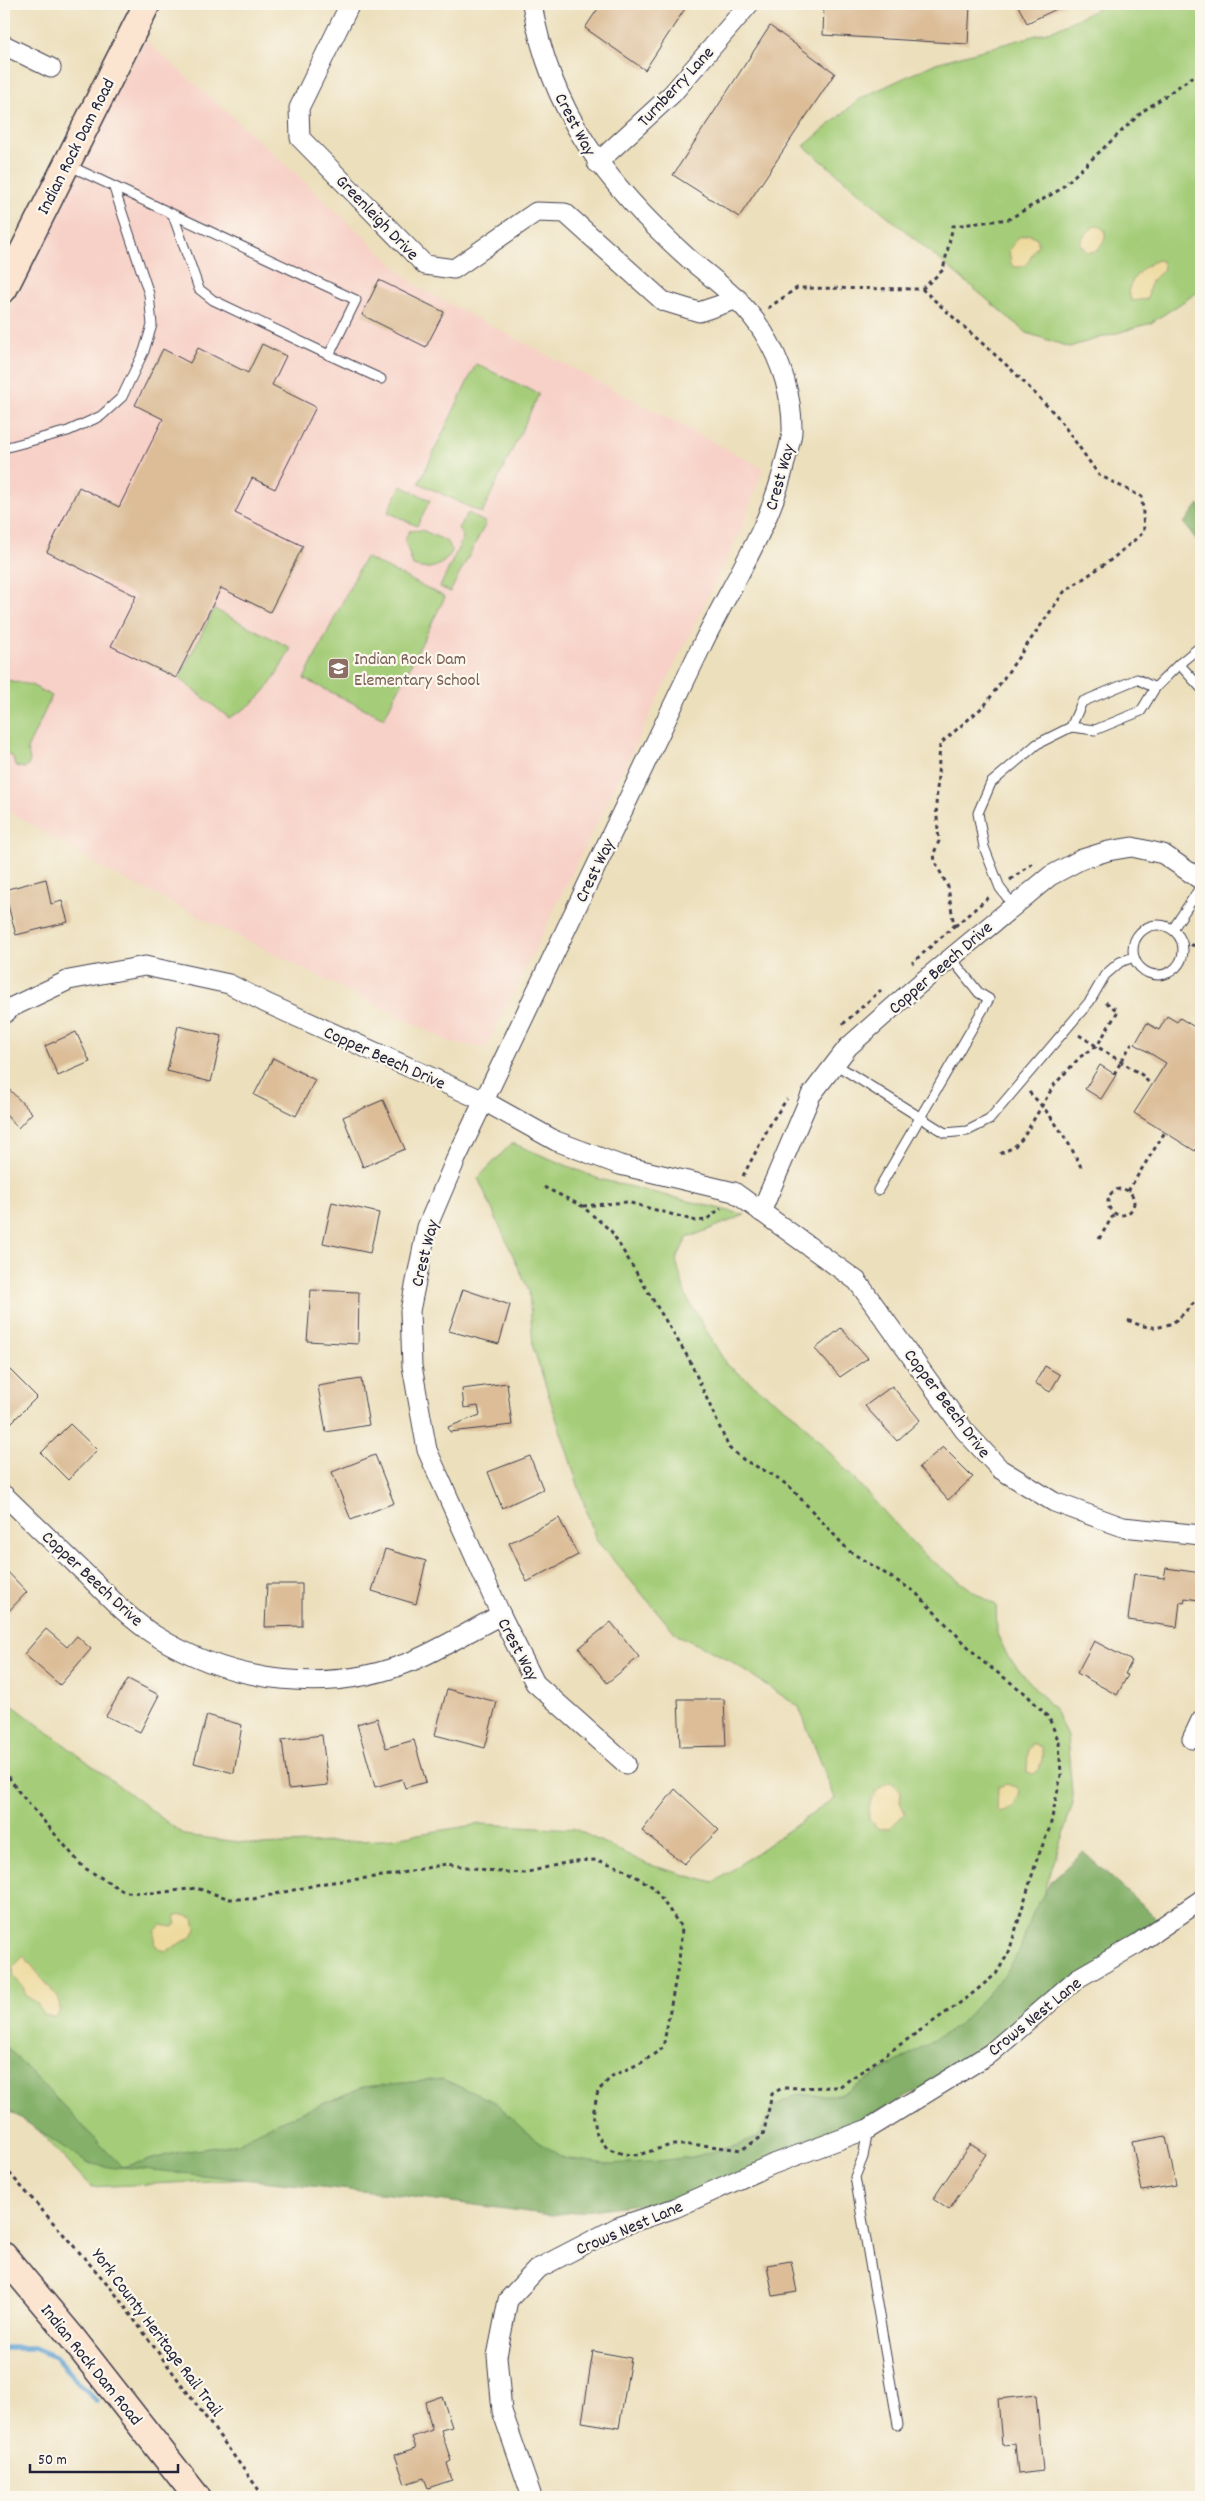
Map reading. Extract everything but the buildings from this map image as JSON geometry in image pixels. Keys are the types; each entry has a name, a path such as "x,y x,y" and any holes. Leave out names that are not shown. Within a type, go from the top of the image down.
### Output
{"street":[{"name":"Indian Rock Dam Road","path":"4,289 147,4"},
{"name":"Greenleigh Drive","path":"350,4 299,108 300,138 425,265 454,269 536,212 565,213 663,301 699,312 738,299"},
{"name":"Crest Way","path":"532,4 537,34 563,104 597,163 624,197 687,257 738,299 763,332 776,358 788,390 792,433 774,506 708,634 484,1101 427,1227 410,1311 412,1366 427,1450 501,1615 535,1683 626,1764"},
{"name":"Turnberry Lane","path":"597,163 672,94 749,4"},
{"path":"4,45 51,68"},
{"name":"Copper Beech Drive","path":"761,1212 812,1095 848,1048 1012,905 1050,876 1082,859 1108,851 1132,847 1163,854 1201,880"},
{"name":"Copper Beech Drive","path":"4,1014 12,1007 69,980 145,966 229,984 484,1101 556,1141 620,1166 734,1192 857,1281 964,1430 1000,1470 1054,1502 1123,1527 1201,1535"},
{"name":"Copper Beech Drive","path":"4,1494 117,1604 155,1635 188,1652 253,1676 297,1682 346,1679 416,1659 501,1615"},
{"path":"1192,1739 1201,1720"},
{"name":"Crows Nest Lane","path":"532,2497 502,2412 497,2356 508,2300 537,2269 618,2227 675,2208 754,2173 868,2129 991,2053 1078,1978 1137,1944 1201,1903"},
{"name":"Indian Rock Dam Road","path":"4,2256 70,2335 197,2497"}],"lane":[{"path":"66,163 114,188 356,300 329,355"},
{"path":"4,448 68,431 101,416 122,397 144,351 152,325 149,294 114,188"},
{"path":"173,215 199,288 213,300 381,379"},
{"path":"1012,905 1000,888 984,847 978,813 991,783 1037,744 1071,726 1095,730 1141,711 1155,688 1179,664 1201,646"},
{"path":"1179,664 1201,688"},
{"path":"1071,726 1082,702 1137,679 1155,688"},
{"path":"1173,929 1201,886"},
{"path":"1156,925 1173,929 1183,943 1182,960 1169,973 1152,974 1144,971 1134,957 1133,948 1140,932 1156,925"},
{"path":"835,1064 945,1133 967,1132 989,1120 1068,1028 1095,993 1105,975 1120,962 1134,957"},
{"path":"878,1190 989,999 979,993 951,958"},
{"path":"868,2129 863,2157 855,2177 898,2425"}],"path":[{"path":"922,289 943,270 953,226 1009,219 1059,190 1142,112 1201,71"},
{"path":"753,318 797,288 922,289 1013,370 1057,416 1099,475 1142,497 1144,532 1112,559 1064,592 985,705 940,744 936,806 939,841 934,853 935,862 948,887 954,926 911,964"},
{"path":"1183,943 1201,947"},
{"path":"841,1026 882,988"},
{"path":"1000,1154 1014,1148 1023,1138 1054,1085 1080,1057 1097,1046 1118,1011 1095,993"},
{"path":"1068,1028 1142,1075 1151,1085"},
{"path":"1114,1074 1132,1043"},
{"path":"1020,1083 1042,1105 1068,1141 1081,1167"},
{"path":"582,1206 627,1202 696,1221 706,1220 715,1215 734,1192 772,1121 792,1091"},
{"path":"1128,1191 1165,1132"},
{"path":"4,1770 19,1792 83,1867 125,1892 156,1893 196,1888 230,1899 253,1899 325,1883 391,1875 446,1864 501,1872 524,1873 573,1861 597,1860 622,1868 641,1879 653,1887 682,1928 679,1961 663,2048 641,2063 612,2076 598,2092 593,2114 597,2135 607,2148 623,2154 638,2155 671,2145 702,2145 741,2150 763,2136 772,2094 782,2088 839,2086 967,1998 996,1974 1008,1952 1037,1859 1050,1827 1061,1775 1059,1742 1049,1718 1026,1694 982,1661 915,1592 850,1550 791,1488 775,1476 744,1460 729,1448 690,1359 611,1231 582,1206 544,1187"},
{"path":"1114,1214 1110,1209 1109,1198 1117,1190 1128,1191"},
{"path":"1114,1214 1126,1214 1134,1206 1134,1200 1128,1191"},
{"path":"1099,1239 1114,1214"},
{"path":"1128,1320 1142,1328 1157,1328 1176,1321 1195,1301 1201,1300"},
{"name":"York County Heritage Rail Trail","path":"4,2167 111,2288 264,2497"}],"shaded area":[{"name":"Indian Rock Dam Elementary School","path":"144,39 304,181 417,287 763,468 742,528 486,1048 450,1042 106,870 4,808 4,321"}],"green space":[{"path":"1108,4 1201,4 1201,290 1151,323 1069,347 1027,333 804,146 861,98 936,63 1051,31"},
{"path":"476,364 539,394 482,513 419,483"},
{"path":"401,486 430,500 417,526 388,512"},
{"path":"1199,504 1201,507 1201,546 1184,523"},
{"path":"468,513 486,523 450,592 440,587 463,538 458,528"},
{"path":"422,530 448,542 452,551 441,564 430,568 413,566 405,540 409,531"},
{"path":"365,557 445,597 384,718 304,679"},
{"path":"214,609 291,648 273,681 259,697 229,718 179,678"},
{"path":"4,681 31,685 52,696 27,749 30,760 28,766 24,768 15,766 13,757 4,752"},
{"path":"512,1143 599,1179 745,1215 687,1238 676,1260 686,1296 726,1364 798,1418 923,1554 977,1594 996,1605 997,1634 1008,1657 1056,1712 1067,1737 1073,1803 1017,1976 950,2048 845,2108 680,2167 293,2177 91,2187 4,2093 4,1699 184,1835 261,1845 381,1840 481,1824 575,1829 647,1864 713,1883 835,1798 799,1707 726,1658 677,1635 596,1540 533,1347 529,1291 478,1178"},
{"path":"1083,1852 1160,1921 970,2065 771,2165 675,2208 630,2205 551,2215 390,2194 122,2167 175,2153 237,2144 262,2129 363,2087 442,2079 495,2102 531,2136 563,2158 607,2164 650,2162 691,2157 739,2145 758,2137 773,2107 795,2095 840,2095 958,2026 1004,1976 1020,1950 1030,1918 1052,1880"},
{"path":"4,2044 122,2167 114,2168 87,2163 4,2107"}],"sand":[{"path":"1097,225 1105,230 1105,239 1097,251 1087,252 1080,244 1087,233"},
{"path":"1029,234 1037,238 1037,246 1026,264 1014,267 1011,264 1009,250 1019,237"},
{"path":"1157,260 1162,261 1163,271 1151,281 1147,299 1132,301 1128,292 1135,277 1142,269"},
{"path":"1032,1743 1041,1747 1042,1755 1042,1762 1033,1774 1027,1772 1028,1750"},
{"path":"891,1782 901,1791 900,1802 905,1813 890,1828 879,1829 869,1820 869,1808 876,1792 885,1784"},
{"path":"1006,1784 1017,1787 1020,1792 1013,1808 999,1812 997,1810 998,1787"},
{"path":"180,1914 194,1918 196,1929 192,1937 166,1951 159,1949 154,1943 155,1931 161,1925 172,1927 177,1924 175,1917"},
{"path":"24,1956 59,1999 60,2011 55,2017 43,2015 36,2002 26,1996 23,1987 14,1977 13,1967"}],"waterway":[{"path":"4,2348 34,2348 55,2357 96,2401"}],"place":[{"name":"Indian Rock Dam Elementary School","path":"338,668"}]}
